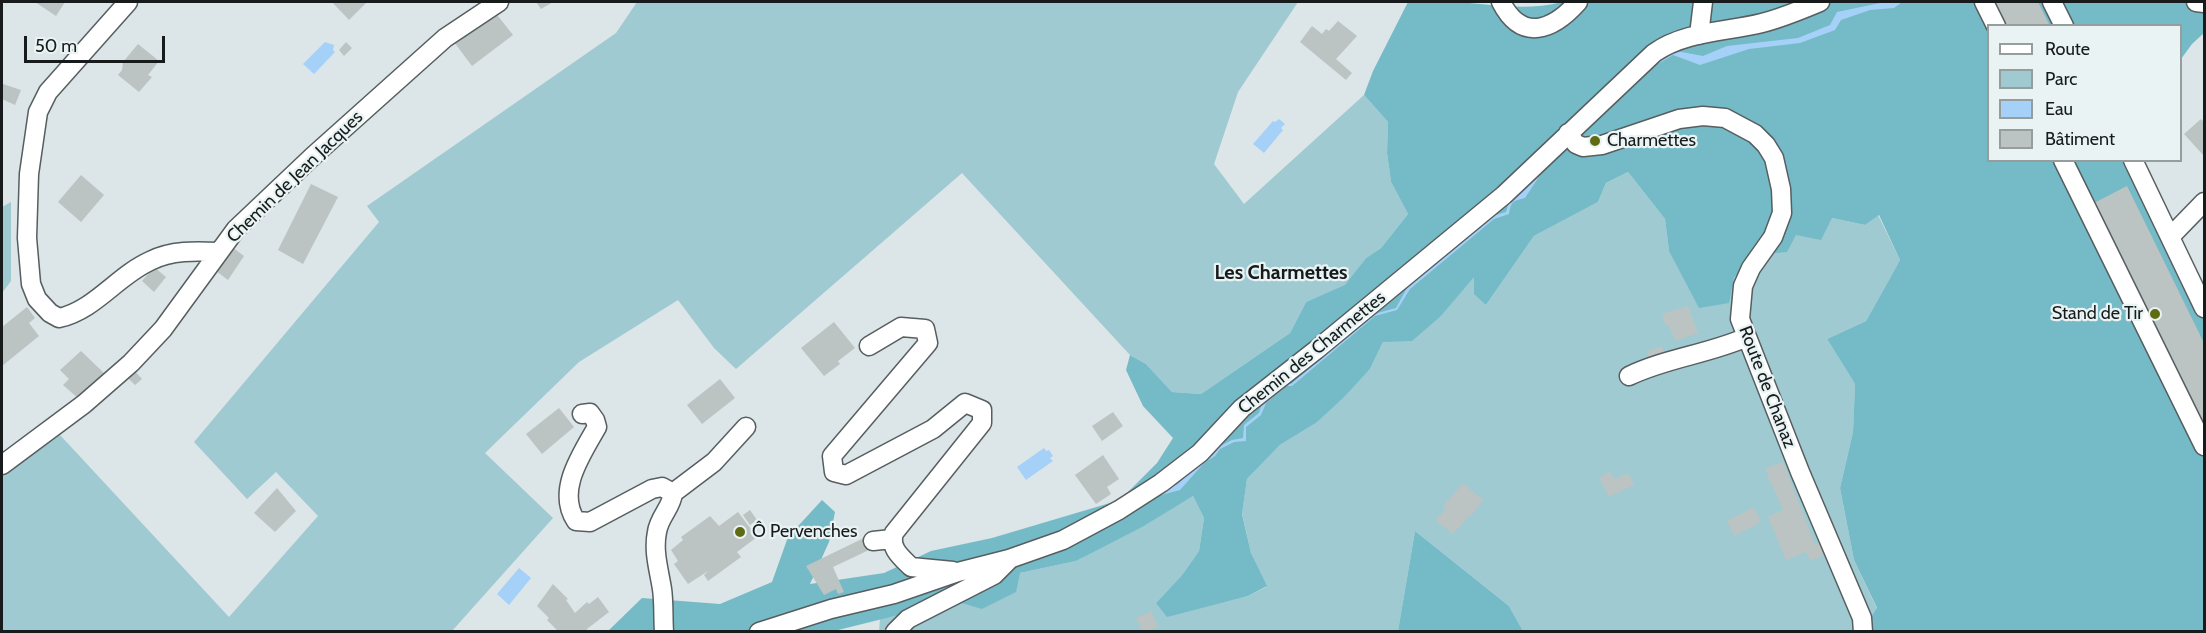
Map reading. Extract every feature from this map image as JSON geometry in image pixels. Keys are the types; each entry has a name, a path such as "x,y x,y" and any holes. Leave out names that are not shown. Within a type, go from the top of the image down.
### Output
{"street":[{"path":"128,2 48,92 38,112 29,174 27,238 31,284 37,299 50,313 59,318 83,309 150,260 186,251 219,252"},
{"name":"Chemin de Jean Jacques","path":"2,465 84,404 131,363 163,329 236,229 329,142 445,38 499,2"},
{"path":"1502,2 1513,19 1526,27 1539,29 1554,24 1578,2"},
{"path":"1700,35 1703,2"},
{"name":"Chemin des Charmettes","path":"759,632 831,609 894,594 958,572 1009,559 1063,540 1119,510 1161,483 1200,453 1242,408 1343,328 1571,138 1654,53 1665,45 1700,35 1771,21 1820,2"},
{"path":"1984,2 1995,24"},
{"path":"2052,2 2063,24"},
{"path":"2196,2 2205,3"},
{"name":"Route de Chanaz","path":"1571,138 1583,147 1602,146 1679,119 1703,116 1725,118 1755,134 1774,158 1779,174 1782,213 1773,237 1751,268 1743,285 1740,319 1862,618 1863,632"},
{"path":"2064,162 2205,446"},
{"path":"2134,162 2205,308"},
{"path":"2170,236 2205,202"},
{"path":"869,346 901,327 925,329 928,343 832,456 834,472 846,475 933,429 965,403 981,410 982,423 894,533 892,539 895,550 911,567 958,572"},
{"path":"1629,376 1645,369 1730,345 1747,337"},
{"path":"582,414 590,413 597,427 573,470 567,498 570,511 576,521 590,522 652,489 662,487 673,493"},
{"path":"673,493 714,462 746,427"},
{"path":"664,632 662,590 656,556 657,531 665,511 673,502 673,493"},
{"path":"873,541 892,539"},
{"path":"895,632 908,619 994,575 1009,559"}],"green space":[{"path":"637,2 1298,2 1238,92 1214,164 1244,204 1364,95 1388,122 1387,153 1391,182 1408,214 1381,248 1366,258 1345,286 1306,302 1290,333 1201,394 1172,392 1146,364 1130,355 962,173 736,369 714,348 678,300 579,362 485,453 553,518 452,631 2,631 2,476 60,435 229,617 318,516 276,472 247,499 194,442 379,222 367,206 616,33"},
{"path":"1628,172 1665,219 1669,251 1734,278 1753,255 1832,218 1865,225 1878,215 1900,260 1866,321 1827,339 1855,384 1853,432 1840,488 1854,560 1877,609 1862,631 1523,631 1509,606 1415,531 1398,631 879,632 880,619 955,601 1020,573 1076,561 1193,496 1204,518 1199,551 1182,575 1156,603 1194,609 1248,596 1266,587 1251,553 1242,513 1247,479 1280,445 1316,423 1370,369 1383,342 1442,315 1474,276 1486,305 1534,236 1598,202 1606,183"},
{"path":"11,202 11,281 2,293 2,207"}],"shaded area":[{"path":"1446,1 1524,7 1562,2 2044,2 2056,24 1987,24 1987,162 2126,162 2204,317 2204,631 1862,631 1877,608 1854,560 1840,488 1853,432 1855,384 1827,339 1866,321 1900,260 1879,215 1865,225 1832,218 1821,240 1796,235 1787,252 1753,255 1734,278 1729,303 1699,308 1669,251 1665,219 1628,172 1606,183 1598,202 1534,236 1486,305 1474,294 1474,277 1442,315 1412,341 1383,342 1370,369 1344,397 1316,423 1280,445 1247,479 1242,514 1251,553 1267,586 1248,596 1167,617 1156,603 1182,575 1199,551 1204,518 1193,496 1142,527 1076,561 1020,573 1016,592 982,609 955,601 830,632 607,632 642,598 720,604 772,582 788,537 822,500 835,512 829,542 810,584 884,573 931,551 992,538 1120,500 1157,463 1173,438 1143,406 1126,370 1130,355 1146,364 1172,392 1201,394 1290,333 1306,302 1345,285 1366,258 1381,248 1408,214 1391,182 1387,153 1388,122 1364,95 1373,71 1408,2"},
{"path":"2046,2 2204,2 2204,33 2182,58 2182,24 2058,24"},
{"path":"1415,531 1509,606 1523,631 1398,631"}],"water":[{"path":"1885,2 1902,2 1894,8 1870,10 1841,20 1835,30 1800,43 1749,49 1700,65 1673,55 1647,70 1628,92 1596,118 1633,80 1671,50 1703,56 1727,46 1798,38 1830,25 1837,12"},
{"path":"325,42 334,45 335,52 314,74 303,64"},
{"path":"1279,119 1285,124 1281,128 1283,130 1264,153 1253,144 1273,121"},
{"path":"1553,155 1559,156 1540,175 1525,198 1513,202 1509,214 1494,219 1410,289 1397,310 1375,316 1292,386 1287,386 1266,403 1261,415 1246,427 1246,441 1234,442 1220,449 1180,490 1154,497 1051,555 1026,562 1154,494 1178,484 1202,460 1213,455 1218,447 1232,440 1243,438 1244,425 1259,413 1263,401 1287,382 1291,384 1374,314 1396,308 1408,286 1492,216 1506,212 1510,199"},
{"path":"1044,448 1046,451 1049,450 1053,461 1026,480 1017,467"},
{"path":"519,568 531,578 509,605 497,594"}],"building":[{"path":"35,2 65,2 56,16"},
{"path":"332,2 367,2 349,20"},
{"path":"536,2 553,2 541,9"},
{"path":"1994,2 2038,2 2049,24 2005,24"},
{"path":"494,11 513,35 472,66 454,42"},
{"path":"1338,21 1357,36 1336,59 1352,73 1346,80 1300,42 1312,26 1322,34 1326,29 1329,31"},
{"path":"346,42 352,48 344,56 339,50"},
{"path":"138,44 159,61 148,75 152,77 139,92 118,75 122,70 123,62"},
{"path":"3,84 21,90 15,105 2,99"},
{"path":"2201,119 2204,122 2204,156 2184,134"},
{"path":"81,175 104,195 81,222 58,202"},
{"path":"311,184 338,197 303,264 278,250"},
{"path":"2127,186 2204,343 2204,424 2094,203"},
{"path":"232,247 244,256 228,280 216,271"},
{"path":"154,267 166,277 154,292 142,281"},
{"path":"1688,306 1698,333 1675,341 1669,325 1666,326 1662,317 1665,313"},
{"path":"27,307 35,318 29,323 39,336 2,366 2,327"},
{"path":"834,322 855,348 838,361 840,364 824,376 801,348"},
{"path":"1662,346 1666,357 1651,362 1647,351"},
{"path":"81,351 106,375 79,399 63,385 69,379 60,370"},
{"path":"133,369 142,379 135,385 125,375"},
{"path":"720,379 735,398 702,424 687,405"},
{"path":"559,408 574,427 542,454 526,434"},
{"path":"1113,412 1123,426 1102,441 1092,426"},
{"path":"1103,455 1119,479 1107,487 1111,494 1096,504 1075,475"},
{"path":"1783,462 1815,545 1821,543 1826,554 1811,561 1806,552 1786,560 1768,517 1783,510 1770,480 1768,481 1769,477 1765,468"},
{"path":"1610,471 1615,479 1628,473 1634,485 1609,497 1599,478"},
{"path":"1463,483 1483,500 1453,534 1435,520 1446,509 1443,506"},
{"path":"277,488 296,511 275,532 254,513"},
{"path":"1754,507 1761,522 1734,536 1727,521"},
{"path":"750,510 757,520 750,525 743,515"},
{"path":"738,512 757,537 737,552 741,557 708,581 704,575 708,571 688,584 674,564 678,561 671,550 683,540 681,537 710,516 719,526"},
{"path":"864,538 869,550 833,567 844,592 838,594 836,589 824,595 806,566"},
{"path":"553,584 568,599 566,600 575,613 587,602 589,604 598,597 609,612 587,629 587,632 559,632 537,606"},
{"path":"1151,611 1158,627 1142,632 1136,618"}],"place":[{"name":"Charmettes","path":"1595,141"},
{"name":"Stand de Tir","path":"2155,314"},
{"name":"Ô Pervenches","path":"740,532"}],"district":[{"name":"Les Charmettes","path":"1281,273"}]}
